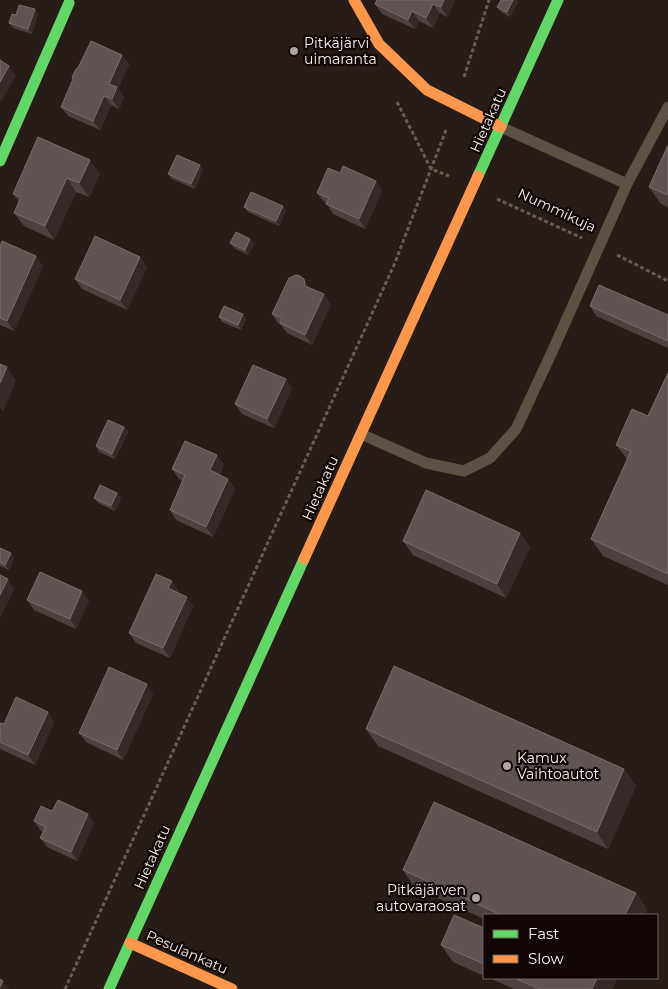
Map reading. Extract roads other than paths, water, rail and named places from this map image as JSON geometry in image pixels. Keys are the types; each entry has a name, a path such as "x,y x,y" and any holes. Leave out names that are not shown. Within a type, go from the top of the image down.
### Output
{"street":[{"path":"354,0 379,44 427,90 501,127"},
{"name":"Hietakatu","path":"109,989 558,0"},
{"path":"0,160 69,3"},
{"name":"Pesulankatu","path":"130,943 232,989"}],"lane":[{"path":"361,434 426,463 464,471 490,458 516,429 627,184 668,107"},
{"path":"501,127 627,184"}],"place":[{"name":"Pitkäjärvi uimaranta","path":"294,51"},
{"name":"Kamux Vaihtoautot","path":"507,766"},
{"name":"Pitkäjärven autovaraosat","path":"476,898"}]}
